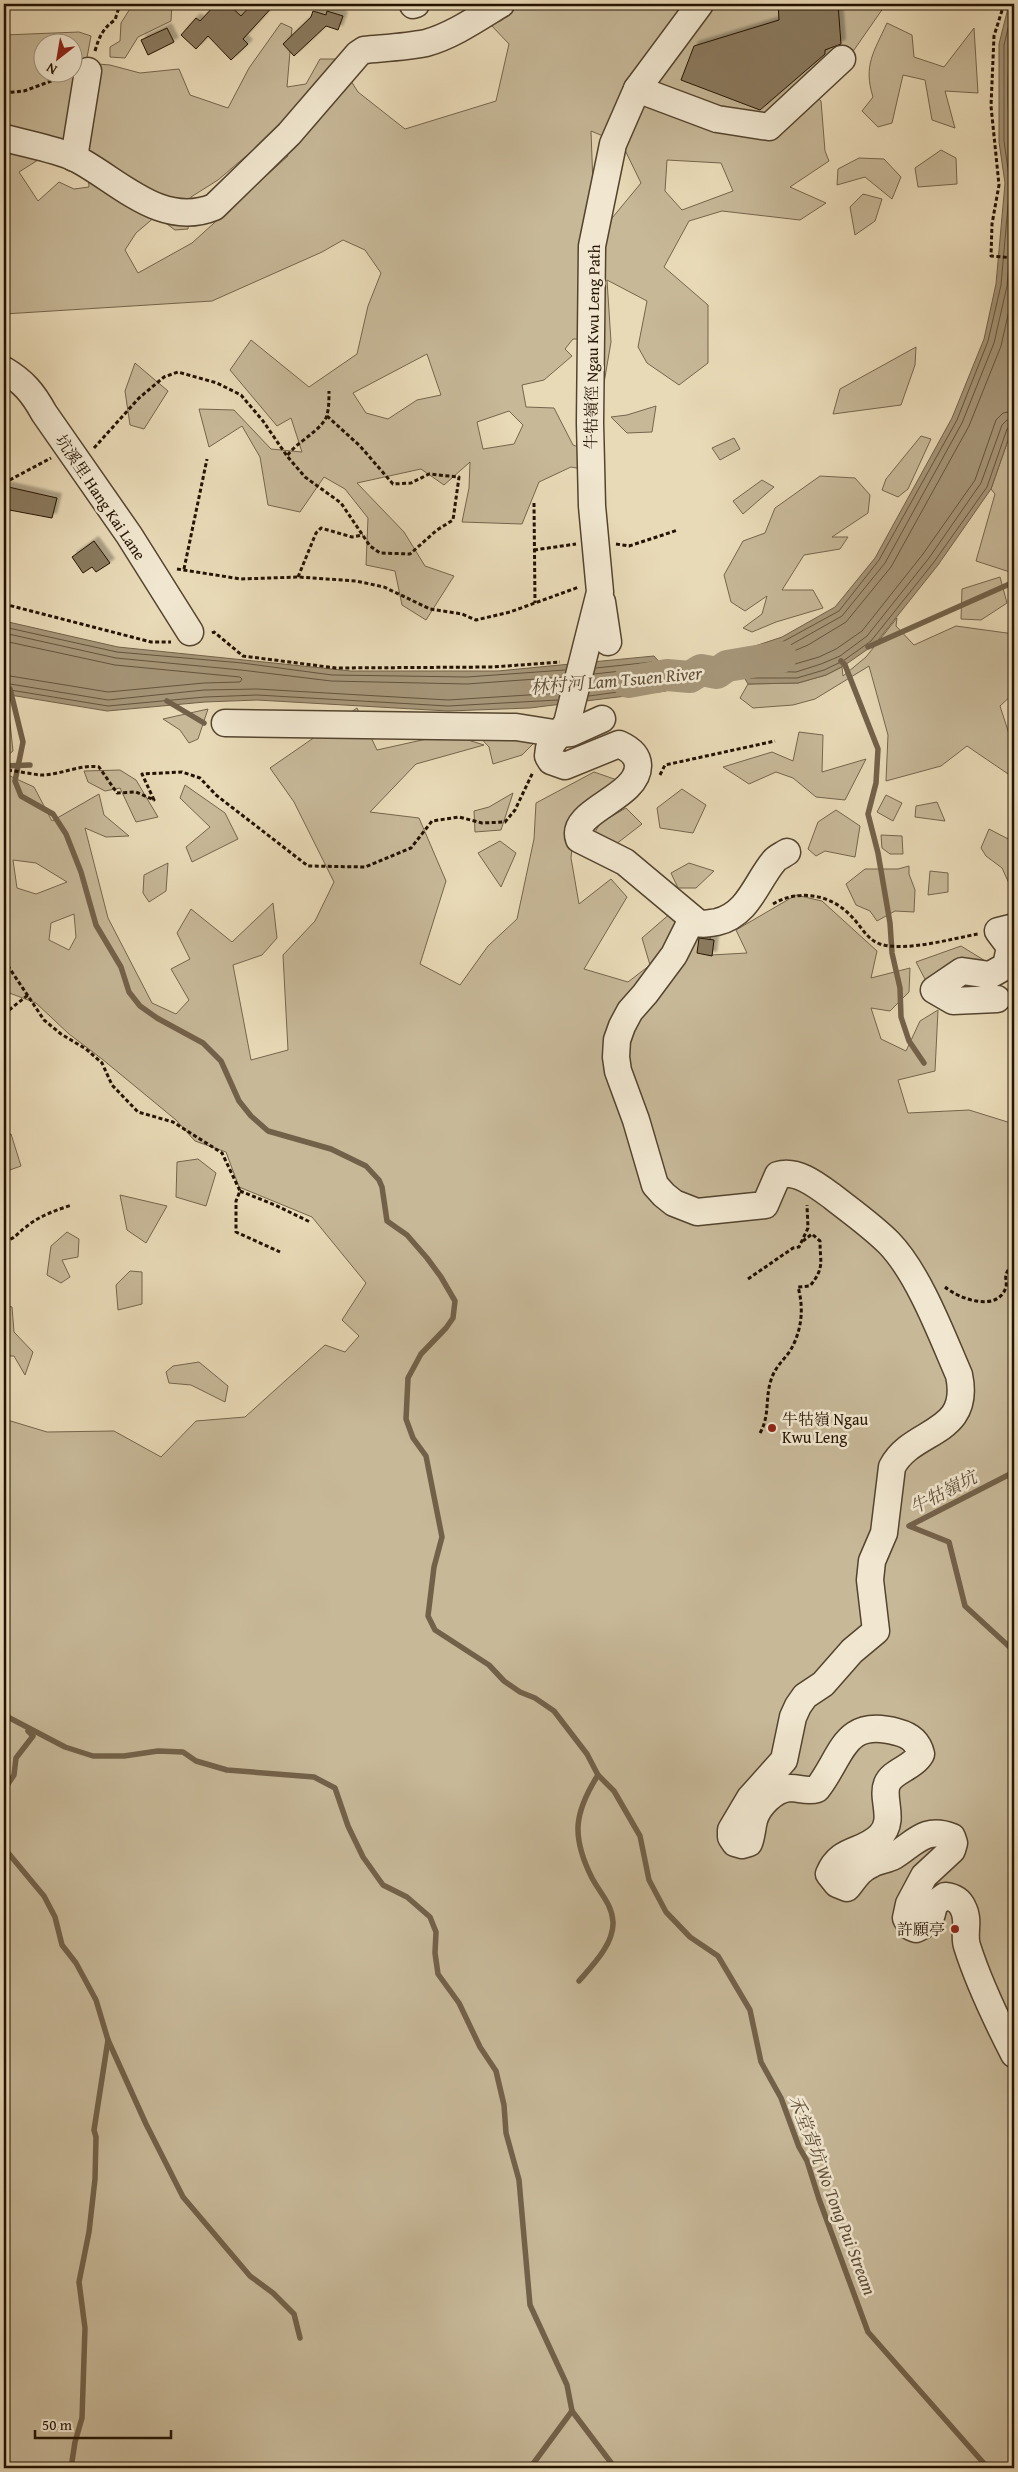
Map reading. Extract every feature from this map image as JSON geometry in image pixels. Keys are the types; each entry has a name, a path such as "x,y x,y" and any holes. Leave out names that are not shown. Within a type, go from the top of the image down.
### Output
{"street":[{"path":"4,138 74,158 138,199 154,206 192,213 201,212 214,207 289,134 358,54 364,50 426,43 471,22 501,4"},
{"name":"牛牯嶺徑 Ngau Kwu Leng Path","path":"559,734 598,594 592,506 590,423 592,246 613,144 637,89 700,4"},
{"path":"637,89 717,118 769,127 842,59"},
{"path":"74,158 88,70"},
{"name":"坑溪里 Hang Kai Lane","path":"4,370 16,377 33,393 44,413 149,568 193,637"},
{"path":"598,594 608,642"},
{"path":"225,723 516,727 559,734 571,733 602,719"},
{"path":"559,734 557,765 565,766 619,744 628,748 638,761 637,773 630,786 588,817 578,828 579,839 625,862 692,919 704,925 736,913 754,894 775,860 787,852"},
{"path":"692,919 674,955 630,1011 617,1040 616,1057 618,1071 636,1120 655,1185 674,1203 697,1212 765,1205 778,1175 785,1173 801,1177 844,1206 894,1249 920,1288 959,1375 962,1388 960,1404 952,1418 941,1429 896,1458 892,1467 884,1533 872,1561 870,1580 876,1631 852,1651 824,1684 805,1696 793,1717 784,1760 750,1798 731,1830 731,1836 736,1843 748,1843 758,1811 769,1797 783,1789 817,1789 846,1742 857,1732 870,1728 907,1735 914,1740 921,1754 907,1769 892,1776 886,1785 887,1822 880,1836 862,1847 844,1854 834,1864 829,1874 837,1884 847,1888 859,1871 872,1863 893,1857 921,1838 939,1832 952,1837 954,1843 952,1850 924,1876 910,1904 906,1918 911,1927 916,1929 932,1919 934,1904 945,1896 956,1898 963,1907 968,1919 966,1944 984,1991 1014,2054"},
{"path":"997,999 953,1001 934,990 962,971 990,975 1006,966 1010,947 998,931 1014,927"}],"path":[{"path":"1004,4 994,36 991,106 999,185 992,224 991,256 1014,258"},
{"path":"4,483 74,456 164,377 178,372 217,382 241,395 305,477 341,503 370,546 380,553 410,554 436,530 453,520 459,477 429,474 411,483 394,484 360,446 327,416"},
{"path":"287,456 293,448 322,426 327,416 329,391"},
{"path":"184,569 207,459"},
{"path":"534,503 535,603"},
{"path":"298,577 316,533 320,528 352,537 362,535"},
{"path":"149,568 184,569 212,576 241,579 298,577 356,580 384,587 430,609 462,614 476,620 555,597 568,589 598,594"},
{"path":"4,604 151,642 193,637 214,632 243,656 336,668 493,667 562,662"},
{"path":"5,772 30,772 40,775 58,773 89,765 99,767 117,793 136,792 154,800 142,774 182,772 200,778 216,796 308,866 365,867 411,848 432,821 459,817 482,823 505,822 515,810 535,767 559,734"},
{"path":"630,786 643,793 656,783 665,765 775,741"},
{"path":"770,906 790,897 816,895 836,904 850,914 871,940 896,948 986,933"},
{"path":"4,960 44,1020 61,1034 86,1049 102,1063 112,1085 138,1112 173,1122 222,1153 240,1191 275,1204 310,1222"},
{"path":"4,1014 28,994"},
{"path":"748,1279 793,1248 799,1247 803,1241 808,1228 807,1207 801,1177"},
{"path":"240,1191 236,1201 236,1232 280,1252"},
{"path":"4,1241 14,1239 26,1227 54,1210 72,1205"},
{"path":"760,1433 766,1422 770,1382 778,1364 789,1352 802,1316 798,1286 810,1286 818,1276 822,1263 820,1241 812,1234 803,1241"},
{"path":"942,1284 965,1299 986,1302 998,1297 1006,1287 1006,1275 1014,1262"}],"shaded area":[{"path":"133,4 139,4 147,9 161,4 172,4 171,21 138,37 125,58 110,57 110,47 120,41 121,23"},
{"path":"519,4 886,4 847,60 806,87 821,101 825,151 829,161 790,187 826,203 800,220 722,211 689,221 664,267 708,305 708,363 679,385 647,363 638,347 647,301 607,280 611,342 604,383 600,339 573,339 565,349 572,356 544,380 522,385 526,407 554,408 573,445 597,454 599,472 571,467 539,482 522,524 462,522 469,488 470,462 444,485 421,469 357,483 404,532 425,566 454,576 426,620 402,605 395,571 366,565 368,518 345,489 324,477 300,512 268,505 260,457 242,426 209,447 199,409 234,410 271,449 302,452 291,418 277,426 230,370 251,340 309,387 357,354 368,306 381,273 365,250 343,240 322,252 212,301 4,314 4,35 32,34 32,82 82,82 82,33 91,36 86,63 110,65 140,73 179,69 190,95 228,108 249,68 281,23 292,28 287,87 306,84 320,59 337,59 358,92 405,129 496,101 509,44 490,24","holes":["591,131 622,144 641,183 603,229 593,185","273,133 288,156 192,243 138,273 125,250 136,233 156,216 175,230 188,229 191,197 218,180","86,138 89,187 74,189 59,182 38,201 19,172 38,160 61,163","667,160 721,163 733,191 682,210 665,191","427,354 441,395 417,400 388,419 366,413 353,393","509,411 523,425 514,444 483,449 477,422"]},
{"path":"887,23 912,35 914,57 944,67 974,28 978,93 945,91 955,128 932,120 925,80 903,75 892,123 878,127 862,111 873,97 869,76 871,59"},
{"path":"941,150 956,158 957,184 918,187 915,168"},
{"path":"859,158 884,159 901,177 892,199 865,177 837,185 838,169"},
{"path":"863,194 882,199 875,221 855,235 850,207"},
{"path":"916,347 915,365 901,405 833,414 840,389"},
{"path":"135,363 168,391 144,429 130,425 125,391"},
{"path":"656,406 652,432 627,433 611,417 627,415"},
{"path":"1014,423 1014,570 1010,572 976,561 995,494 991,489"},
{"path":"921,436 931,439 908,489 898,497 882,490 886,479"},
{"path":"734,438 740,449 720,460 712,448"},
{"path":"820,476 855,478 870,495 868,513 832,537 848,537 840,549 804,555 782,590 813,590 823,608 776,622 752,632 743,628 762,614 767,596 745,611 731,602 724,575 743,541 765,533 775,508"},
{"path":"762,480 774,487 743,514 733,501"},
{"path":"1000,577 1007,603 981,620 961,619 962,589"},
{"path":"897,618 896,626 914,645 956,626 1014,634 1014,693 1000,706 1010,737 1014,736 1014,778 967,746 941,766 886,781 888,735 869,666 815,699 793,705 753,708 740,698 748,684 798,683 826,675 842,667 843,676 866,657"},
{"path":"4,703 8,704 13,751 4,758"},
{"path":"357,708 377,750 449,734 484,745 416,764 370,812 419,818 446,881 420,964 460,985 488,946 517,919 534,839 536,803 594,772 620,781 575,819 571,858 579,904 611,879 627,897 584,969 628,982 650,965 642,938 672,912 710,935 711,955 747,953 736,930 796,895 822,901 877,951 871,978 910,968 909,992 890,1011 871,1008 881,1039 906,1051 920,1021 938,1010 935,1071 898,1080 908,1113 969,1110 1014,1124 1014,2468 4,2468 4,1419 47,1432 114,1431 161,1457 196,1421 245,1417 325,1345 345,1352 359,1336 342,1320 366,1283 312,1217 239,1187 226,1152 195,1141 176,1120 69,1034 36,1003 4,991 4,783 10,776 34,787 52,821 99,794 104,815 129,836 106,837 85,828 108,918 152,1003 176,1014 189,1000 171,969 190,959 177,933 191,909 232,942 273,903 277,938 262,955 233,965 251,1060 288,1050 283,955 315,921 334,882 294,802 270,768","holes":["13,860 36,863 67,882 36,894 17,888","74,914 76,937 69,950 49,940 51,923"]},
{"path":"208,709 198,739 189,743 180,730 163,719"},
{"path":"554,723 522,755 493,764 489,747 478,735"},
{"path":"799,732 823,735 822,772 866,759 845,800 816,797 793,778 776,772 749,784 723,767 772,752 793,761"},
{"path":"120,770 136,780 158,817 136,822 120,788 105,791 88,782 84,771"},
{"path":"185,785 225,813 238,839 192,862 186,847 210,827 180,798"},
{"path":"682,789 706,805 693,833 660,828 657,808"},
{"path":"513,793 501,830 475,832 474,811 489,807"},
{"path":"886,795 902,803 893,821 877,812"},
{"path":"937,802 945,821 915,817 916,806"},
{"path":"626,808 642,824 611,848 585,851 600,823"},
{"path":"836,810 860,826 855,857 825,851 816,856 808,849 818,822"},
{"path":"989,829 1014,842 1014,890 1012,890 1002,868 986,856 981,848"},
{"path":"881,835 902,836 903,854 890,854 882,848"},
{"path":"500,841 516,853 501,887 478,853"},
{"path":"168,863 166,891 149,902 143,893 144,875"},
{"path":"689,863 714,871 696,888 678,888 671,873"},
{"path":"909,866 909,874 915,890 914,912 895,911 877,921 870,911 856,905 846,884 865,869 898,869"},
{"path":"930,871 948,873 948,892 928,895"},
{"path":"961,946 987,962 926,981 916,962"},
{"path":"11,1134 21,1166 4,1172 4,1136"},
{"path":"198,1159 216,1173 206,1206 176,1197 177,1162"},
{"path":"120,1195 167,1206 146,1243 127,1230"},
{"path":"67,1232 79,1239 78,1257 62,1260 70,1277 61,1283 47,1275 51,1246"},
{"path":"130,1271 142,1272 142,1304 118,1310 116,1285"},
{"path":"4,1305 12,1307 14,1332 33,1352 25,1375 14,1356 4,1356"},
{"path":"199,1362 228,1386 225,1402 191,1385 169,1383 166,1372 173,1366"}],"water":[{"path":"1009,4 1014,4 1014,423 991,489 938,565 875,644 845,665 826,675 798,683 748,684 736,664 749,648 782,637 835,607 875,558 952,418 984,339 996,284 1005,183 999,142 999,44"},
{"path":"4,621 118,647 351,671 498,671 654,656 671,675 666,691 530,708 448,711 257,700 205,702 107,711 4,694"}],"building":[{"path":"216,4 228,4 241,16 252,4 275,4 243,39 248,44 231,60 208,36 196,49 181,35 196,18 200,21"},
{"path":"778,4 838,4 841,44 825,50 825,54 760,110 681,80 694,46 779,20"},
{"path":"313,11 326,15 327,11 343,16 338,30 326,26 294,56 283,44 311,17"},
{"path":"167,28 174,42 148,55 141,40"},
{"path":"4,486 57,498 52,518 4,509"},
{"path":"94,541 110,563 96,572 92,567 83,573 72,557"},
{"path":"699,938 714,940 712,956 697,953"}],"waterway":[{"path":"868,647 1014,582"},
{"name":"林村河 Lam Tsuen River","path":"628,682 667,675 690,677 701,670 717,673 727,666 781,657"},
{"path":"841,661 845,665 878,749 876,783 868,814 878,853 890,923 892,953 900,988 901,1017 909,1041 924,1063"},
{"name":"禾堂背坑 Wo Tong Pui Stream","path":"10,689 23,742 15,781 21,796 53,814 66,834 81,872 96,925 121,967 129,992 140,1006 157,1018 203,1043 221,1061 239,1101 251,1116 268,1131 331,1149 366,1166 379,1180 382,1187 387,1221 407,1235 427,1258 455,1301 453,1318 421,1354 408,1378 406,1419 413,1438 426,1456 442,1537 434,1567 428,1616 435,1630 489,1665 504,1681 520,1692 535,1698 554,1711 587,1754 598,1775 614,1791 640,1836 649,1880 666,1912 690,1937 718,1956 750,2010 761,2062 781,2098 799,2147 807,2161 868,2332 988,2468"},
{"path":"167,701 204,723"},
{"name":"禾堂背坑 Wo Tong Pui Stream","path":"4,766 30,765"},
{"name":"牛牯嶺坑","path":"1014,1472 909,1526 949,1542 965,1606 1014,1651"},
{"path":"4,1715 65,1747 93,1756 124,1756 158,1751 183,1752 196,1761 227,1770 314,1777 335,1788 348,1826 363,1857 383,1885 407,1897 430,1917 436,1932 435,1953 438,1974 459,2003 480,2047 496,2071 504,2105 506,2133 519,2180 530,2305 567,2385 572,2411 615,2468"},
{"path":"4,1790 14,1775 16,1758 33,1736 28,1731"},
{"path":"579,1981 606,1946 610,1938 613,1922 605,1899 585,1863 578,1837 580,1813 584,1801 598,1775"},
{"path":"4,1848 44,1896 55,1917 62,1945 76,1963 96,2000 108,2040 146,2124 183,2197 250,2276 273,2293 294,2314 300,2338"},
{"path":"71,2468 75,2442 82,2418 85,2328 79,2282 89,2232 95,2179 96,2137 94,2130 108,2040"},
{"path":"530,2468 572,2411"}],"place":[{"name":"牛牯嶺 Ngau Kwu Leng","path":"772,1428"},
{"name":"許願亭","path":"955,1929"}]}
